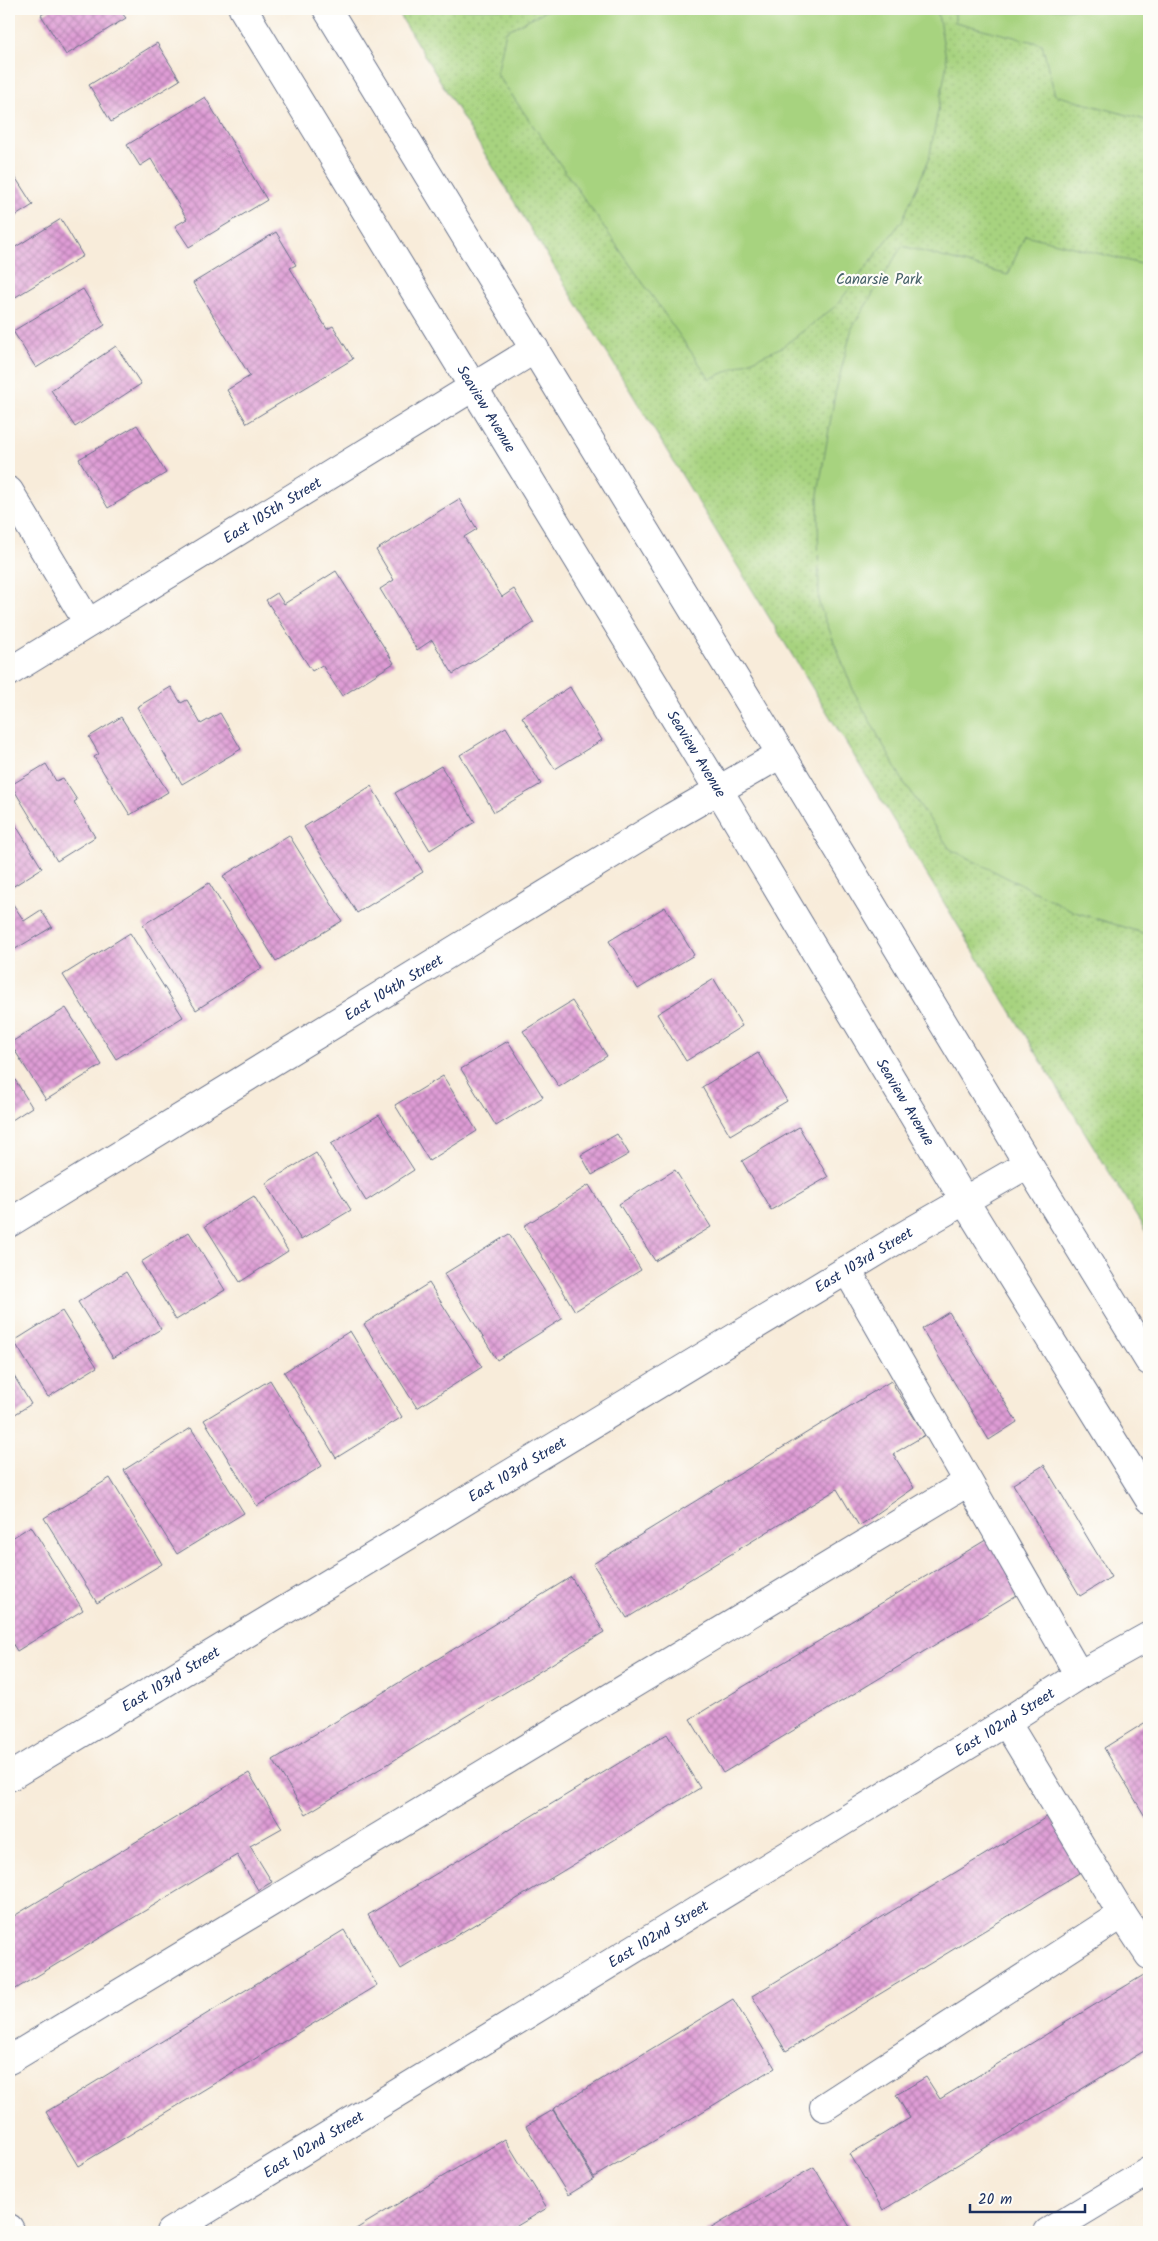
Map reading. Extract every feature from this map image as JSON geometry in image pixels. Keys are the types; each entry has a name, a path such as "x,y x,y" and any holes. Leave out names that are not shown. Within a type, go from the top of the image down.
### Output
{"street":[{"name":"Seaview Avenue","path":"243,9 718,789 964,1200 1149,1499"},
{"path":"327,9 1149,1361"},
{"name":"East 105th Street","path":"9,672 535,349"},
{"path":"9,491 88,623"},
{"name":"East 104th Street","path":"9,1223 718,789 781,754"},
{"name":"East 103rd Street","path":"9,1777 847,1270 1028,1164"},
{"path":"847,1270 1078,1675"},
{"path":"9,2060 968,1482"},
{"name":"East 102nd Street","path":"170,2232 1006,1722 1078,1675 1149,1636"},
{"path":"1006,1722 1122,1914 1149,1954"},
{"path":"824,2107 1122,1914"},
{"path":"1048,2232 1149,2171"},
{"path":"9,2228 11,2232"}],"green space":[{"name":"Canarsie Park","path":"396,9 1149,9 1149,1237"},
{"path":"549,9 937,9 947,63 929,159 902,221 836,306 782,347 710,379 497,74 506,31"},
{"path":"955,9 1149,9 1149,121 1055,95 1042,44 955,22"},
{"path":"1025,235 1149,266 1149,935 1075,912 950,849 903,781 854,692 819,604 818,494 835,394 852,328 902,246 1008,275"}],"building":[{"path":"52,9 127,9 121,12 126,18 66,55 41,15"},
{"path":"157,43 180,80 111,122 89,85"},
{"path":"205,97 267,200 189,247 175,226 187,219 151,159 140,166 127,145"},
{"path":"9,170 33,205 9,220"},
{"path":"61,219 83,256 9,301 9,251"},
{"path":"276,232 296,265 290,268 327,329 333,326 353,359 247,423 227,390 250,376 193,283"},
{"path":"83,289 105,325 36,368 13,331"},
{"path":"116,346 141,384 75,427 51,390"},
{"path":"137,425 166,473 108,508 79,459"},
{"path":"459,499 477,529 464,537 502,597 514,589 534,623 453,674 432,640 417,650 380,589 394,580 376,550"},
{"path":"336,571 394,663 342,696 322,665 312,671 266,600 277,593 284,604"},
{"path":"171,687 181,703 187,700 201,724 220,713 241,749 182,784 137,707"},
{"path":"570,687 602,740 555,769 522,717"},
{"path":"121,717 168,792 130,815 94,757 99,754 89,737"},
{"path":"506,727 541,784 494,812 460,755"},
{"path":"46,764 56,781 63,778 77,800 74,802 95,837 57,861 11,785"},
{"path":"441,766 475,822 430,850 395,793"},
{"path":"371,786 423,872 357,913 304,827"},
{"path":"9,814 42,868 9,889"},
{"path":"289,835 342,921 276,961 223,876"},
{"path":"209,883 262,968 196,1010 143,925"},
{"path":"11,901 24,921 41,910 52,927 12,951 9,946 9,902"},
{"path":"665,907 694,955 638,989 609,941"},
{"path":"130,933 183,1017 116,1059 63,975"},
{"path":"714,979 742,1026 686,1061 657,1014"},
{"path":"572,1001 607,1056 559,1087 523,1031"},
{"path":"66,1008 102,1065 46,1100 10,1043"},
{"path":"508,1041 543,1097 496,1126 461,1069"},
{"path":"758,1053 787,1101 730,1135 702,1087"},
{"path":"9,1070 32,1107 9,1122"},
{"path":"443,1076 477,1131 429,1161 395,1105"},
{"path":"379,1115 414,1170 366,1201 331,1144"},
{"path":"799,1127 828,1177 771,1210 742,1161"},
{"path":"617,1134 629,1154 592,1175 581,1155"},
{"path":"316,1153 351,1210 301,1240 266,1183"},
{"path":"675,1170 711,1227 655,1261 619,1204"},
{"path":"589,1185 641,1270 575,1311 524,1226"},
{"path":"254,1196 288,1251 240,1282 205,1226"},
{"path":"189,1232 225,1290 176,1320 141,1262"},
{"path":"509,1234 562,1319 497,1360 444,1274"},
{"path":"126,1272 161,1329 113,1358 78,1302"},
{"path":"429,1283 482,1367 417,1408 364,1324"},
{"path":"62,1311 97,1367 48,1397 14,1341"},
{"path":"949,1312 1017,1422 989,1440 922,1329"},
{"path":"350,1331 402,1417 336,1458 284,1372"},
{"path":"9,1368 31,1404 9,1418"},
{"path":"270,1380 322,1466 257,1506 204,1420"},
{"path":"891,1381 925,1435 893,1454 914,1488 859,1526 837,1489 627,1618 593,1564"},
{"path":"191,1428 244,1513 177,1554 124,1470"},
{"path":"1044,1465 1111,1577 1080,1596 1013,1484"},
{"path":"110,1478 162,1564 97,1603 44,1518"},
{"path":"31,1526 83,1610 17,1651 9,1638 9,1540"},
{"path":"989,1538 1022,1592 723,1773 690,1719"},
{"path":"571,1577 604,1632 306,1814 273,1760"},
{"path":"1149,1720 1149,1823 1104,1748"},
{"path":"667,1734 700,1788 401,1969 368,1915"},
{"path":"249,1773 282,1828 250,1846 272,1882 258,1890 237,1855 9,1993 9,1919"},
{"path":"1050,1815 1084,1870 786,2051 752,1996"},
{"path":"344,1930 377,1985 78,2166 46,2112"},
{"path":"1147,1973 1149,1976 1149,2048 883,2210 850,2154 910,2118 896,2095 926,2077 940,2099"},
{"path":"733,1999 775,2068 594,2177 553,2109"},
{"path":"553,2110 594,2179 568,2195 526,2126"},
{"path":"505,2139 547,2208 507,2232 351,2232"},
{"path":"814,2167 853,2232 705,2232 783,2185"}]}
